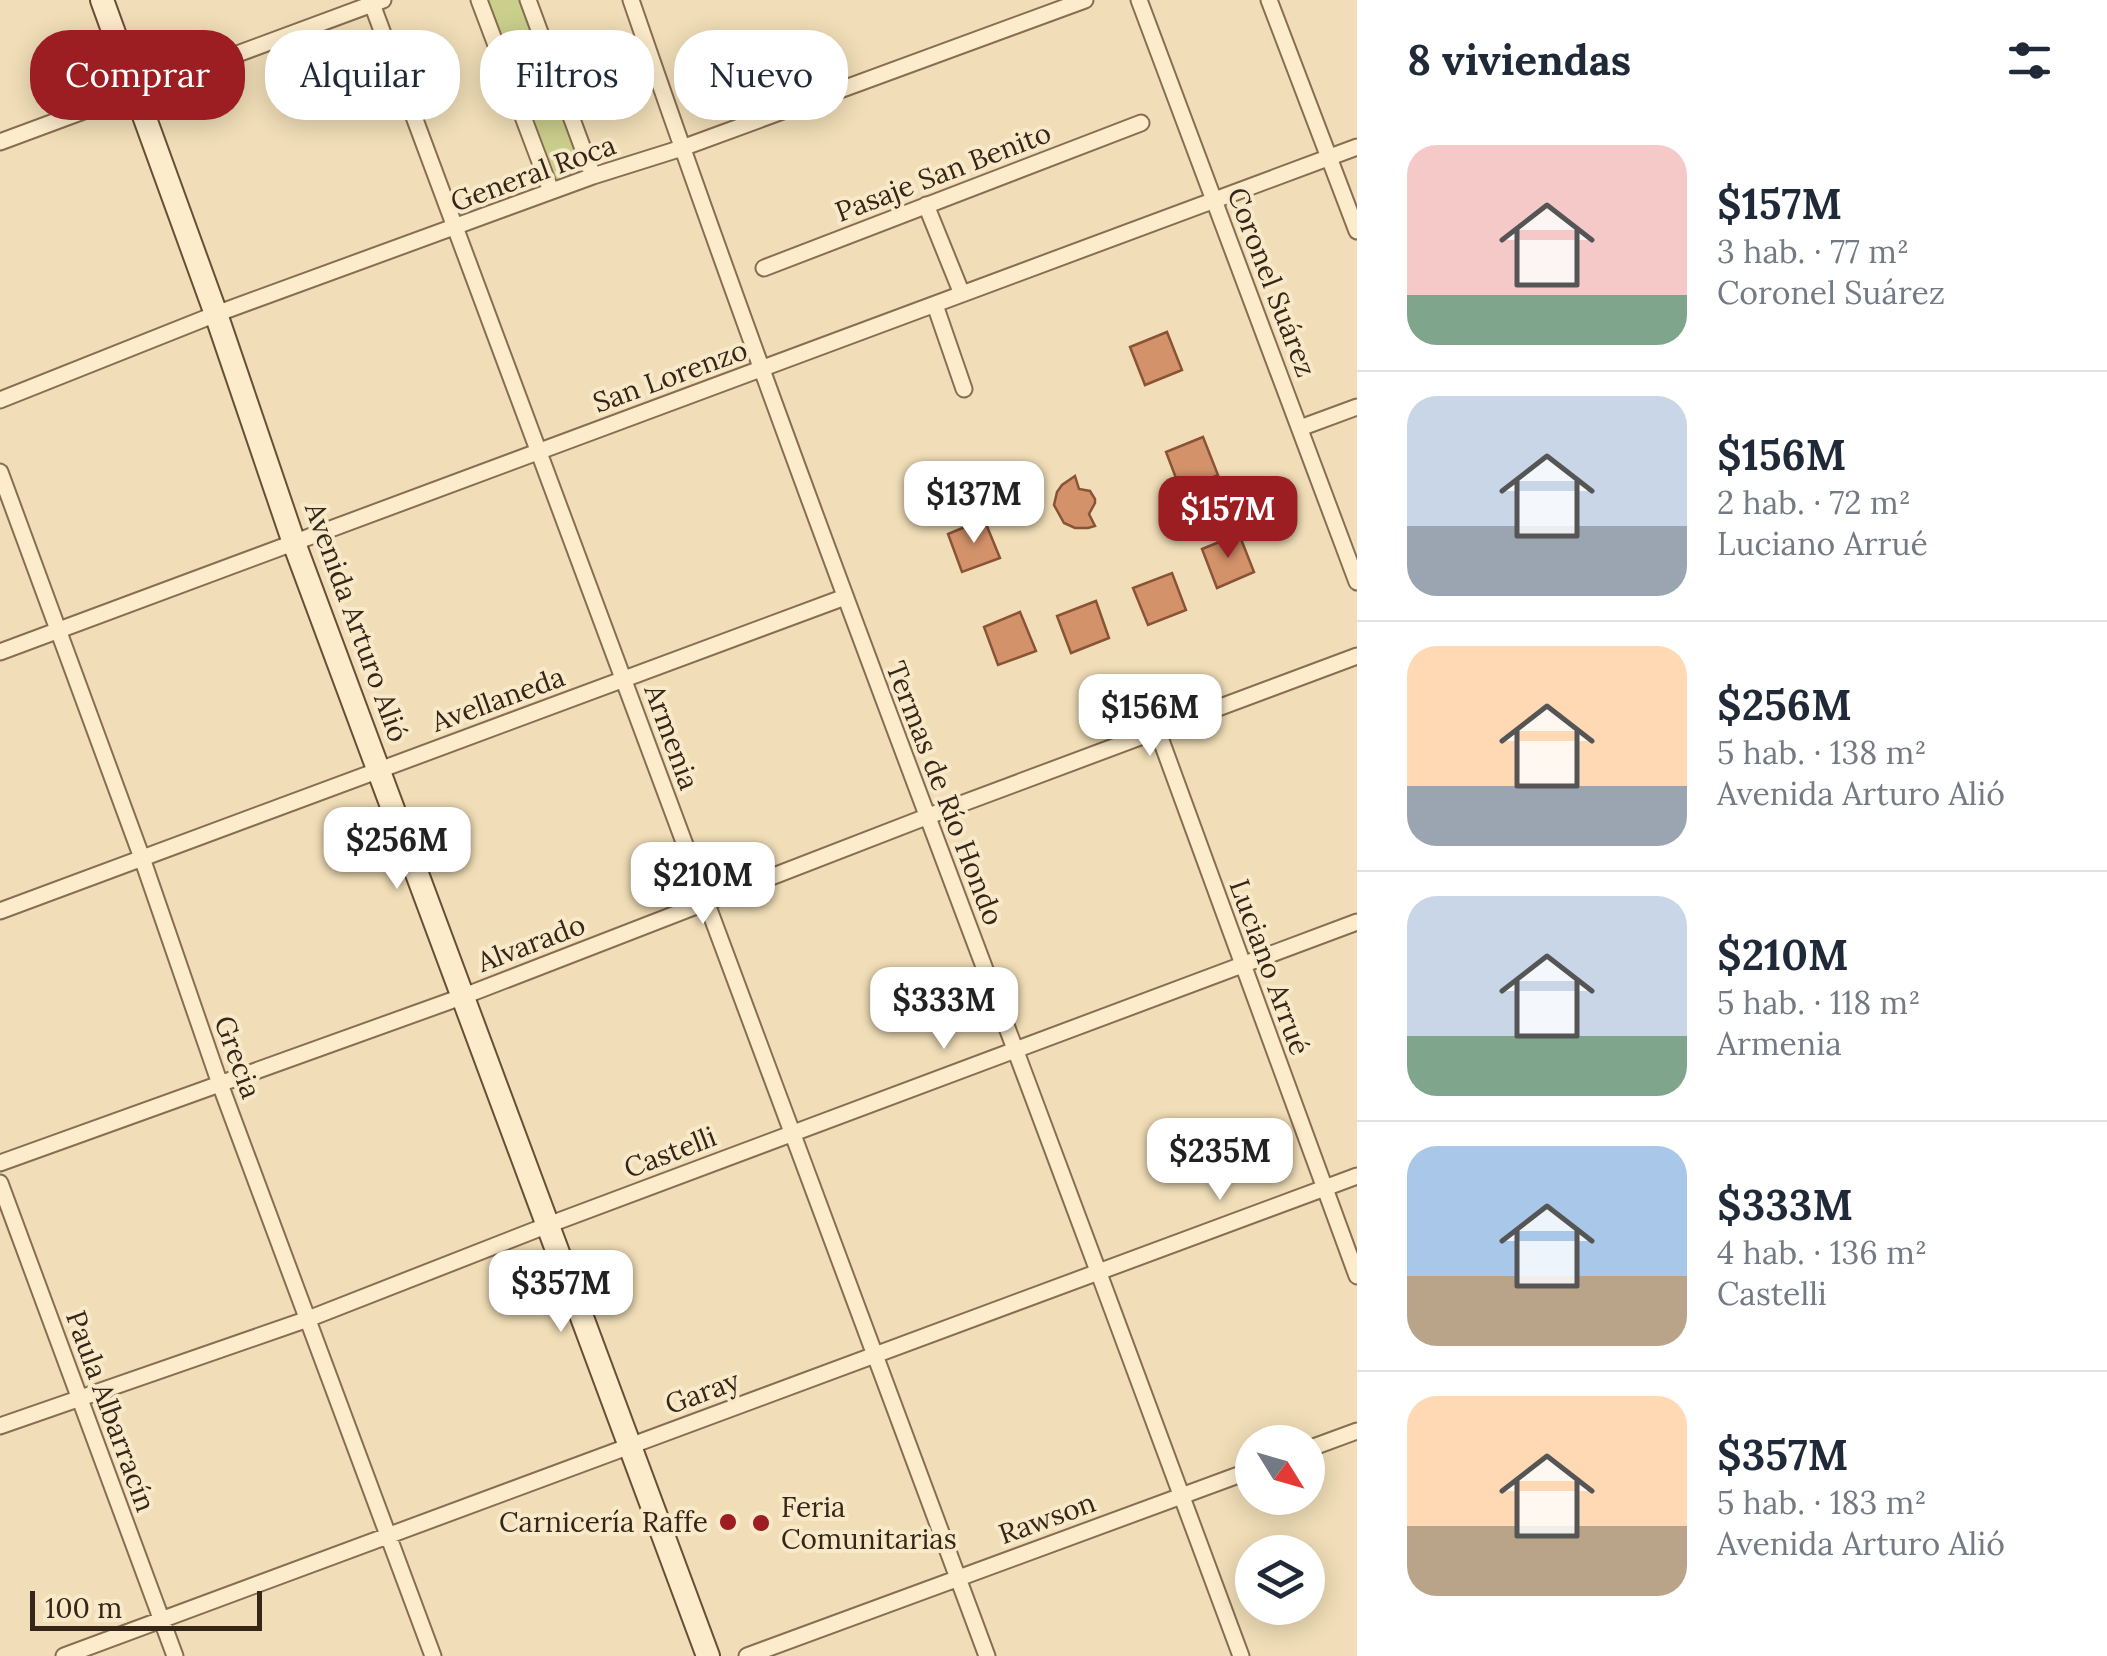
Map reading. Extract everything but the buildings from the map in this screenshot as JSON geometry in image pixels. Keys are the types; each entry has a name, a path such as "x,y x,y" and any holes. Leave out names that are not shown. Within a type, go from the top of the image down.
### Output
{"main road":[{"name":"Avenida Arturo Alió","path":"102,0 113,30"},
{"name":"Avenida Arturo Alió","path":"146,120 294,542 708,1656"}],"street":[{"path":"479,0 551,191"},
{"path":"528,0 593,176"},
{"name":"Termas de Río Hondo","path":"630,0 926,817 1241,1656"},
{"name":"General Roca","path":"0,400 216,314 1085,0"},
{"name":"Coronel Suárez","path":"1139,0 1357,582"},
{"path":"1269,0 1357,232"},
{"path":"245,51 378,2"},
{"name":"Armenia","path":"378,2 455,227 987,1656"},
{"path":"0,142 59,120"},
{"name":"Pasaje San Benito","path":"764,268 1141,124"},
{"name":"San Lorenzo","path":"0,652 1357,147"},
{"path":"926,205 962,294"},
{"path":"934,304 964,389"},
{"path":"1300,428 1357,407"},
{"name":"Grecia","path":"0,472 142,858 220,1084 433,1656"},
{"name":"Avellaneda","path":"0,911 846,597"},
{"name":"Alvarado","path":"0,1163 464,996 1357,656"},
{"name":"Luciano Arrué","path":"1158,732 1357,1276"},
{"name":"Castelli","path":"0,1426 308,1318 1357,922"},
{"name":"Garay","path":"64,1656 1357,1176"},
{"name":"Paula Albarracín","path":"0,1183 175,1656"},
{"path":"1325,1444 1357,1432"},
{"name":"Rawson","path":"747,1656 1235,1476"}],"green space":[{"path":"488,0 520,0 531,30 500,30"},
{"path":"534,120 563,120 582,172 558,182"}],"place":[{"name":"Carnicería Raffe","path":"728,1522"},
{"name":"Feria Comunitarias","path":"761,1523"}]}
